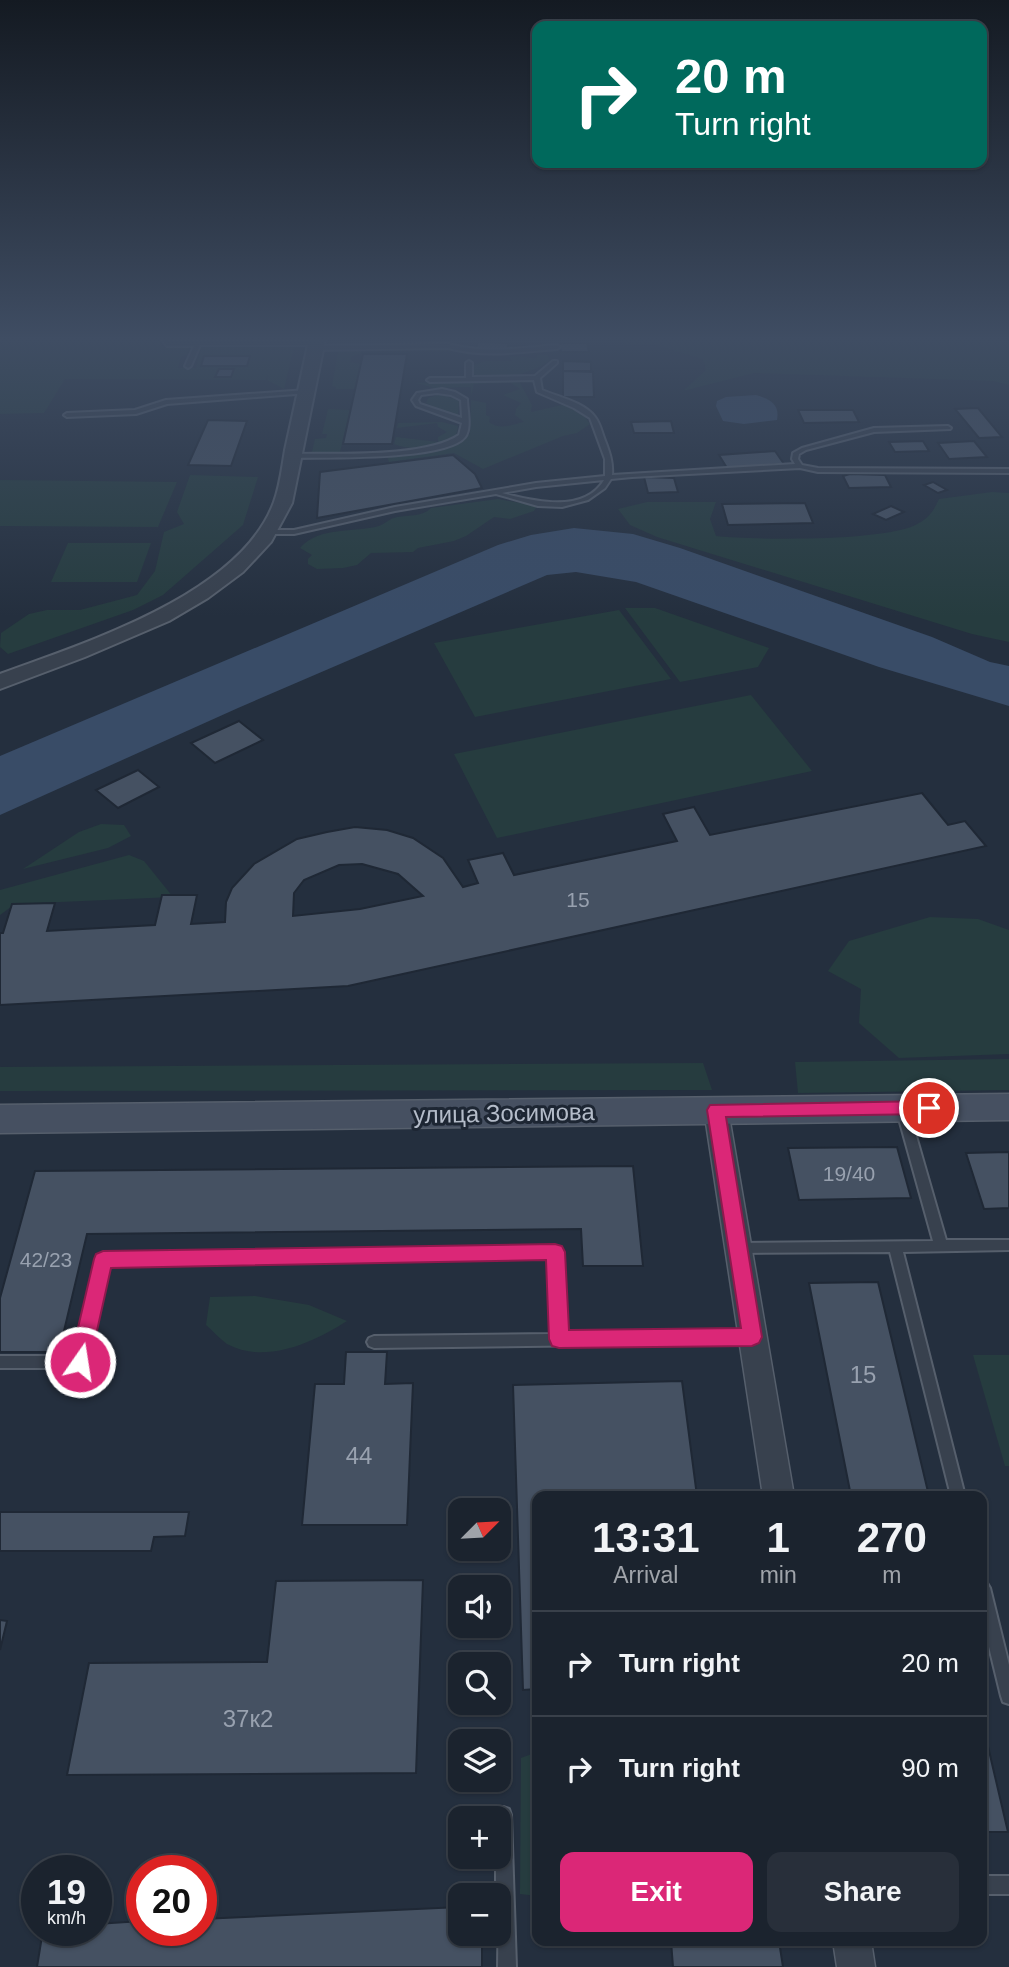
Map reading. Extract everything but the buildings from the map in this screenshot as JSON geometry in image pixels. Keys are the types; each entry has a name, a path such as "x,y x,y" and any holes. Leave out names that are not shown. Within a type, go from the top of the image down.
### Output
{"main road":[{"name":"улица Зосимова","path":"0,1119 1009,1107"}],"street":[{"path":"0,682 150,621 188,602 235,568 268,532 283,503 298,432"},
{"path":"716,1110 778,1491"},
{"path":"853,1946 856,1967"}],"lane":[{"path":"293,456 433,449 450,445 460,439 464,432"},
{"path":"496,494 530,502 571,505 603,488 608,478 610,463 598,432"},
{"path":"800,466 795,459 796,453 867,432"},
{"path":"268,532 295,532 395,509 496,494 536,485 608,478 800,466 818,470 1009,471"},
{"path":"902,1108 941,1245"},
{"path":"738,1248 1009,1245"},
{"path":"895,1246 957,1491"},
{"path":"0,1362 80,1362 103,1259 555,1252 559,1339"},
{"path":"374,1342 752,1337"},
{"path":"987,1608 1009,1696"},
{"path":"505,1869 508,1967"},
{"path":"987,1885 1009,1885"}],"green space":[{"path":"323,432 345,432 340,452 312,452 315,439 326,438 327,434 322,434"},
{"path":"447,432 457,432 456,436 426,447 409,448 394,444 396,437 438,442 438,437"},
{"path":"470,432 579,432 483,469 454,453 389,462 387,456 442,450"},
{"path":"190,475 258,477 243,525 163,595 133,610 8,654 0,647 1,633 29,614 47,610 80,610 137,595 155,571 164,532 184,524 177,512"},
{"path":"0,480 177,482 158,527 0,526"},
{"path":"992,492 1009,493 1009,642 972,634 657,537 630,525 618,509 647,502 716,502 710,519 716,536 852,537 904,529 919,523 933,510 939,499"},
{"path":"498,499 537,506 534,511 510,519 494,517 454,541 418,548 413,552 371,553 357,565 343,568 317,569 308,564 312,555 300,548 317,536 327,533 379,526 399,517 418,515 431,508"},
{"path":"68,543 151,543 137,582 51,582"},
{"path":"625,608 655,608 769,648 758,667 680,682"},
{"path":"619,610 671,679 475,717 434,643"},
{"path":"751,695 812,771 497,838 454,754"},
{"path":"101,824 124,825 131,836 108,848 23,869 79,832"},
{"path":"129,855 144,861 173,897 15,904 0,915 0,890"},
{"path":"930,917 978,919 1009,930 1009,1054 899,1058 859,1023 861,989 828,971 849,941"},
{"path":"1009,1059 1009,1090 798,1093 795,1062"},
{"path":"703,1063 712,1090 0,1091 0,1067"},
{"path":"255,1296 309,1305 347,1321 305,1343 258,1352 227,1344 206,1325 210,1297"},
{"path":"973,1355 1009,1355 1009,1466 1005,1466"},
{"path":"532,1754 532,1895 520,1894 521,1758"}],"water":[{"path":"574,528 633,534 680,548 932,637 990,662 1009,666 1009,706 879,667 636,582 576,572 547,575 238,708 0,815 0,756 498,545 531,535"}],"route":[{"path":"80,1362 103,1259 555,1252 559,1339 752,1337 716,1110 929,1108"}]}
